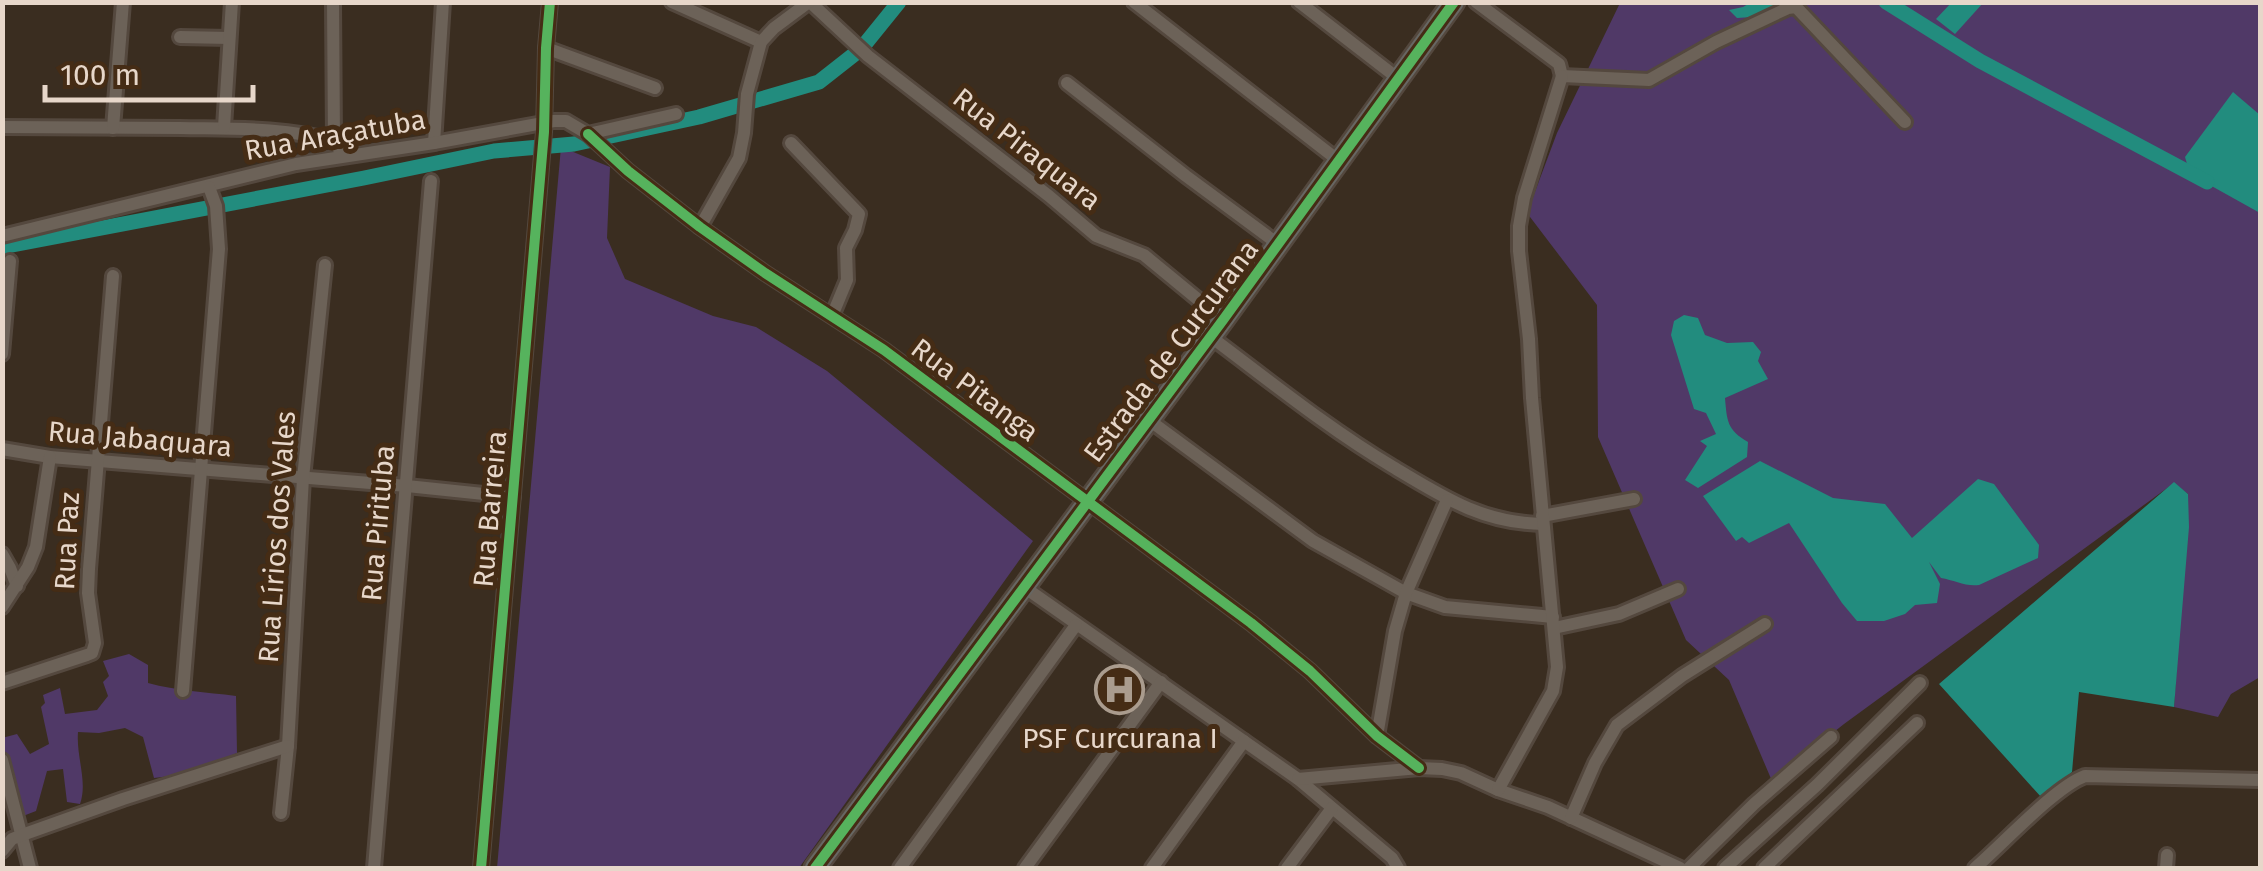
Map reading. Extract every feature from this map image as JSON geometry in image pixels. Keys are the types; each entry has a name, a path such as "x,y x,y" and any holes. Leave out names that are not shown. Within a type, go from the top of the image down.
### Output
{"main road":[{"name":"Estrada de Curcurana","path":"814,868 1217,329 1454,2"}],"street":[{"path":"113,128 123,2"},
{"path":"224,127 232,2"},
{"path":"333,2 334,141 339,149 355,155"},
{"path":"434,143 443,2"},
{"path":"544,128 550,2"},
{"path":"672,2 761,42"},
{"path":"700,227 738,158 746,94 761,42 810,2"},
{"name":"Rua Piraquara","path":"810,2 868,56 1096,236 1144,255 1217,329 1346,438 1447,500 1490,517 1522,524 1634,499"},
{"path":"1134,2 1339,161"},
{"path":"1299,2 1400,80"},
{"path":"1476,2 1558,64 1562,76 1519,226 1557,667 1553,691 1498,790"},
{"path":"1562,76 1648,80 1716,42 1796,7 1905,122"},
{"path":"180,37 229,38"},
{"path":"546,48 656,88"},
{"path":"1067,84 1278,244"},
{"name":"Rua Araçatuba","path":"2,236 296,164 544,128 566,121 588,134 676,114"},
{"path":"2,127 224,127 312,135 334,141"},
{"name":"Rua Barreira","path":"481,868 544,128"},
{"name":"Rua Pitanga","path":"588,134 628,172 700,227 884,350 1251,623 1310,671 1377,736 1419,768"},
{"path":"791,142 859,214 846,248 847,280 832,316"},
{"name":"Rua Pirituba","path":"374,868 431,181"},
{"path":"182,691 219,248 216,206 209,187"},
{"path":"2,354 10,261"},
{"name":"Rua Lírios dos Vales","path":"281,813 303,478 325,265"},
{"name":"Rua Paz","path":"2,683 87,655 94,648 88,592 112,276"},
{"path":"1148,420 1313,541 1406,593 1445,607 1553,622 1619,614 1678,589"},
{"name":"Rua Jabaquara","path":"2,448 50,457 513,498"},
{"path":"2,607 28,567 36,546 50,457"},
{"path":"1377,736 1395,631 1406,593 1447,500"},
{"path":"2,554 16,586"},
{"path":"1024,587 1298,779 1395,864"},
{"path":"1571,818 1595,762 1617,725 1682,676 1764,624"},
{"path":"900,868 1076,625"},
{"path":"1024,868 1161,682"},
{"path":"1725,868 1920,684"},
{"path":"1764,868 1918,722"},
{"path":"1689,868 1831,737"},
{"path":"1152,868 1244,741"},
{"path":"2,851 22,834 288,746"},
{"path":"2,760 30,868"},
{"path":"1298,779 1419,768 1462,772 1679,868"},
{"path":"1976,868 2058,794 2086,776 2260,780"},
{"path":"1288,868 1332,808"}],"shaded area":[{"path":"1620,3 2260,3 2260,677 2231,694 2218,717 2174,707 2188,494 2174,483 1772,781 1729,680 1686,640 1598,437 1597,305 1527,213 1557,133"},
{"path":"561,147 610,167 607,238 625,279 713,316 756,327 827,371 1033,541 799,868 497,868"},
{"path":"129,654 148,665 148,683 236,696 237,753 187,774 154,778 143,737 125,728 78,732 83,787 80,804 67,802 63,769 47,771 36,811 23,816 2,738 17,734 30,754 49,744 41,707 45,703 43,695 60,688 65,714 97,710 108,696 103,682 109,676 103,661"}],"water":[{"path":"1952,2 1983,3 1955,34 1936,19"},
{"path":"1750,3 1782,3 1752,17 1737,18 1729,10"},
{"path":"2233,92 2260,115 2260,213 2190,174 2185,157"},
{"path":"1684,315 1698,318 1705,335 1727,343 1753,342 1761,352 1758,361 1768,379 1725,398 1729,424 1748,442 1747,457 1698,488 1685,480 1707,446 1700,441 1716,434 1706,413 1694,409 1671,335 1674,321"},
{"path":"1760,461 1833,498 1885,504 1912,538 1978,479 1994,484 2039,545 2038,558 1979,585 1941,578 1929,562 1940,584 1937,603 1915,605 1905,614 1884,621 1857,621 1789,523 1749,543 1742,537 1736,541 1703,496"},
{"path":"2174,482 2188,494 2189,527 2174,707 2079,692 2072,772 2042,798 1939,684"}],"waterway":[{"path":"2,247 494,151 574,144 699,117 819,82 861,49 899,2"},
{"path":"1886,2 1980,61 2207,182"}],"cycle path":[{"path":"481,868 544,132 550,2"},
{"path":"815,868 1454,2"},
{"path":"588,134 700,227 884,350 1251,623 1310,671 1377,736 1419,768"}],"place":[{"name":"PSF Curcurana I","path":"1120,690"}]}
